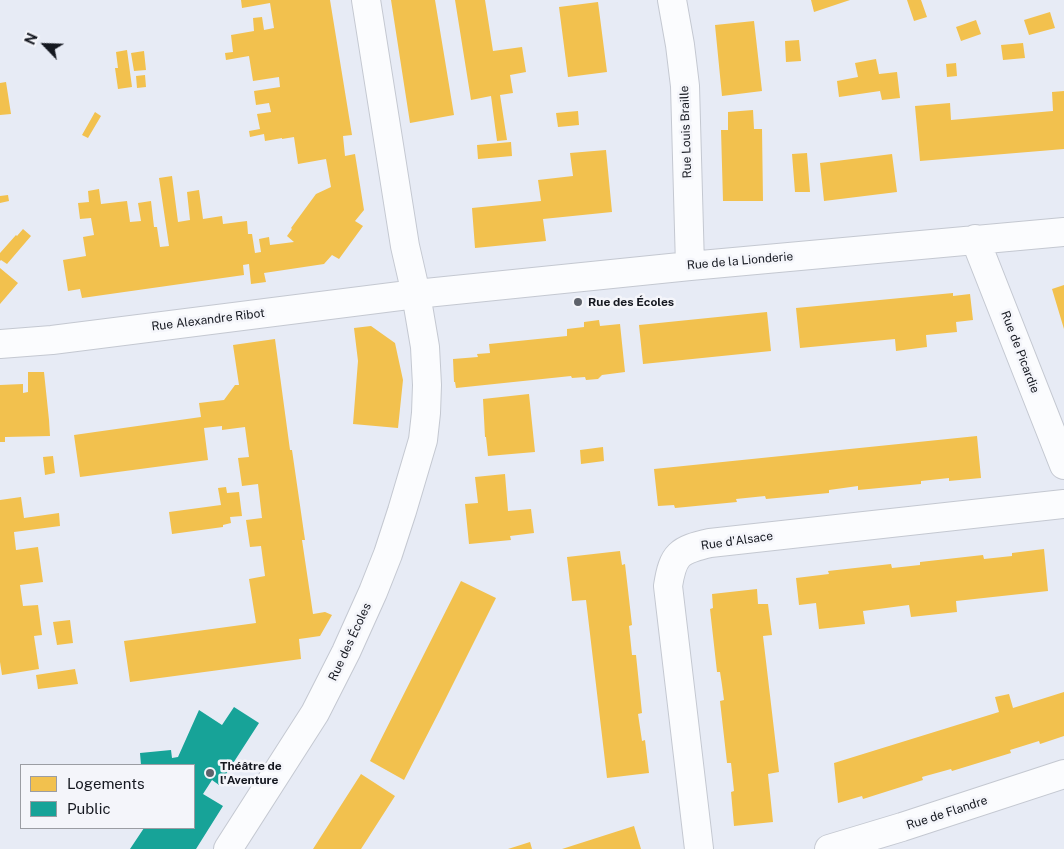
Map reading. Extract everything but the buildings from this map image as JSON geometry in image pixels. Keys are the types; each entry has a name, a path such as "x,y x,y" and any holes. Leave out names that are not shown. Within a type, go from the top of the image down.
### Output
{"street":[{"name":"Rue des Écoles","path":"228,849 315,713 361,621 388,554 423,440 427,385 425,347 405,246 366,0"},
{"name":"Rue Louis Braille","path":"672,0 685,86 690,266"},
{"name":"Rue de la Lionderie","path":"416,294 690,266 1064,232"},
{"name":"Rue de Picardie","path":"975,240 1064,465"},
{"name":"Rue Alexandre Ribot","path":"0,344 52,340 416,294"},
{"name":"Rue d'Alsace","path":"699,849 668,586 671,569 678,556 690,548 710,543 1064,504"},
{"name":"Rue de Flandre","path":"829,849 905,838 1064,774"}],"place":[{"name":"Rue des Écoles","path":"578,302"},
{"name":"Théâtre de l'Aventure","path":"210,773"}]}
